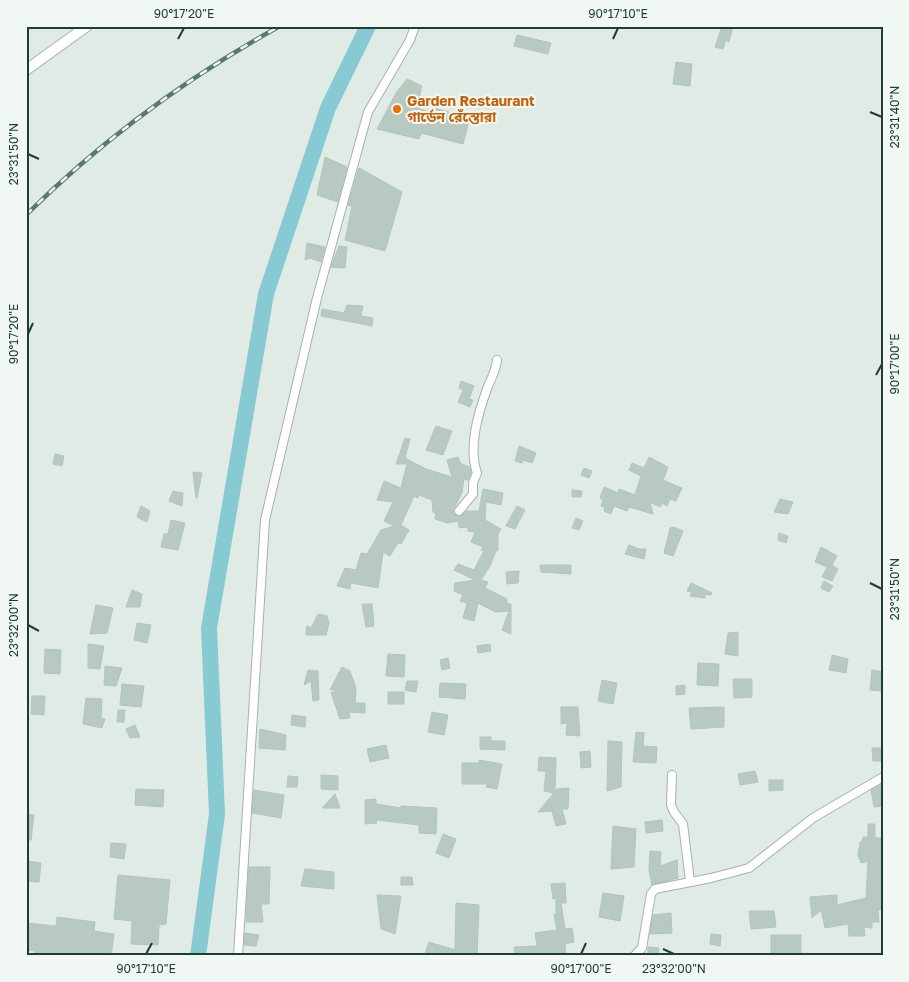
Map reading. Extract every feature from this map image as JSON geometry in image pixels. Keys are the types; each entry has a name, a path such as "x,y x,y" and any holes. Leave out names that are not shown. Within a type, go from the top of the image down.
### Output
{"street":[{"path":"26,70 87,26"},
{"path":"238,956 265,520 317,298 368,112 415,26"},
{"path":"458,511 473,494 473,483 477,473 474,463 476,430 480,408 496,370 497,360"},
{"path":"672,775 671,805 683,824 690,881"},
{"path":"634,956 642,948 653,891 749,868 813,818 883,777"}],"building":[{"path":"722,26 733,26 729,42 726,40 723,49 715,47"},
{"path":"517,35 551,43 548,54 514,46"},
{"path":"676,62 692,64 690,86 673,84"},
{"path":"407,79 422,86 417,108 433,113 434,108 470,118 463,144 421,133 419,139 377,129 396,93"},
{"path":"325,157 347,167 338,202 317,195"},
{"path":"359,168 402,192 385,251 345,240 352,206 348,205"},
{"path":"307,243 325,247 321,262 310,258 305,260"},
{"path":"339,246 347,247 345,268 331,267"},
{"path":"347,305 363,306 361,316 373,318 372,326 321,316 322,309 344,313"},
{"path":"461,381 474,386 469,399 473,400 470,407 458,402 463,390 459,388"},
{"path":"436,426 452,431 443,455 426,450"},
{"path":"405,438 410,439 405,458 426,469 452,477 447,460 458,457 461,464 470,467 471,473 468,480 464,479 462,493 453,510 456,516 461,516 467,511 479,511 483,489 503,493 501,505 486,502 485,520 501,529 498,534 498,550 481,580 488,582 485,588 507,599 507,604 511,604 511,634 502,630 509,611 495,612 478,603 474,621 463,618 467,603 460,601 463,595 454,591 455,583 475,580 454,570 458,564 474,570 484,551 481,550 483,547 471,542 475,532 468,531 468,527 459,528 458,521 448,523 435,519 436,513 433,512 432,500 419,495 418,498 414,496 401,525 409,530 401,544 398,543 390,556 383,552 378,588 351,583 350,589 337,586 345,568 356,570 361,553 367,554 381,530 394,526 384,521 393,502 377,500 384,481 401,488 407,464 396,464"},
{"path":"519,446 536,453 532,463 523,460 522,463 515,461"},
{"path":"55,454 64,456 62,466 53,464"},
{"path":"649,457 668,467 663,480 682,488 676,501 670,499 667,506 662,503 660,507 650,502 653,514 629,507 627,511 614,506 611,514 604,511 605,508 601,506 603,500 600,498 604,487 618,493 619,489 635,495 641,476 629,470 632,463 644,468"},
{"path":"584,468 592,471 589,478 581,475"},
{"path":"193,472 202,473 197,498 196,498"},
{"path":"572,490 582,491 581,497 572,497"},
{"path":"173,491 183,493 182,506 169,501"},
{"path":"780,499 793,502 788,514 774,512"},
{"path":"141,506 150,511 147,522 137,517"},
{"path":"517,506 525,510 515,529 506,526"},
{"path":"576,518 583,521 579,530 572,528"},
{"path":"171,520 185,523 178,550 161,547 164,534 168,534"},
{"path":"674,527 683,531 673,556 664,553 670,528"},
{"path":"779,533 788,536 786,543 778,540"},
{"path":"629,545 639,549 646,549 644,559 625,554"},
{"path":"821,547 837,556 832,565 838,569 832,581 822,577 827,567 815,562"},
{"path":"540,565 571,565 571,574 541,572"},
{"path":"519,571 518,583 507,584 506,572"},
{"path":"824,581 833,586 829,592 821,588"},
{"path":"691,583 712,593 711,595 705,594 705,598 690,596 692,592 687,591"},
{"path":"132,590 142,594 140,607 126,607"},
{"path":"362,604 372,604 374,626 366,627"},
{"path":"96,605 113,608 107,633 90,634"},
{"path":"318,614 327,616 329,623 326,635 306,635 307,626 311,628"},
{"path":"137,623 151,625 147,643 134,640"},
{"path":"738,632 738,656 725,654 728,633"},
{"path":"88,644 104,646 100,669 88,668"},
{"path":"490,644 491,651 478,653 477,646"},
{"path":"45,649 61,650 60,674 44,673"},
{"path":"388,654 405,655 404,677 386,676"},
{"path":"832,655 848,659 846,673 829,670"},
{"path":"448,658 450,668 442,670 440,660"},
{"path":"698,663 719,664 718,686 697,685"},
{"path":"105,666 122,668 116,686 104,685"},
{"path":"342,667 350,671 356,688 355,703 365,703 365,713 349,712 350,718 340,719 331,693 337,689 330,690"},
{"path":"308,670 318,671 319,700 313,701 311,681 304,685"},
{"path":"872,670 883,672 882,691 870,690"},
{"path":"733,679 752,679 752,697 734,698"},
{"path":"602,680 617,683 613,704 598,701"},
{"path":"407,681 418,681 416,692 405,690"},
{"path":"440,683 466,684 465,699 439,697"},
{"path":"122,684 144,686 141,707 120,705"},
{"path":"685,685 685,694 676,695 676,686"},
{"path":"388,692 404,692 404,704 388,704"},
{"path":"32,696 45,696 44,715 31,714"},
{"path":"86,698 102,699 101,718 105,719 102,728 83,724"},
{"path":"561,707 578,707 580,736 566,735 567,723 561,724"},
{"path":"724,707 724,727 691,729 689,708"},
{"path":"118,710 125,710 124,722 117,722"},
{"path":"432,712 448,715 444,735 428,732"},
{"path":"292,715 306,717 305,727 291,725"},
{"path":"135,725 140,737 130,738 126,729"},
{"path":"260,729 286,735 285,750 259,748"},
{"path":"636,732 644,733 643,746 657,747 656,763 633,762"},
{"path":"480,737 491,737 491,741 505,741 505,750 480,749"},
{"path":"608,741 622,742 621,787 607,791"},
{"path":"386,745 389,758 370,762 367,749"},
{"path":"872,748 882,748 883,761 873,761"},
{"path":"590,751 591,767 581,768 580,752"},
{"path":"539,757 556,758 555,792 557,789 569,788 568,809 562,809 566,824 556,826 552,811 538,812 554,793 544,791 546,771 538,771"},
{"path":"479,760 502,764 497,789 486,787 487,784 462,784 462,763 479,763"},
{"path":"755,771 758,782 740,785 738,774"},
{"path":"321,775 338,776 338,790 321,789"},
{"path":"288,776 298,777 297,787 287,787"},
{"path":"769,780 783,780 783,790 769,791"},
{"path":"883,784 883,806 874,807 871,790"},
{"path":"136,789 164,790 163,807 135,805"},
{"path":"254,790 284,795 281,818 252,813"},
{"path":"335,794 340,808 322,808"},
{"path":"376,799 376,804 401,808 401,806 437,808 436,834 419,833 419,825 376,820 377,823 365,824 365,800"},
{"path":"26,814 34,815 31,840 26,840"},
{"path":"662,820 663,831 646,833 645,822"},
{"path":"868,824 875,824 875,838 883,838 883,910 878,910 879,922 872,922 872,928 864,927 865,936 849,936 848,924 825,928 821,910 812,918 810,897 837,895 837,905 866,898 868,861 861,863 858,855 860,842 862,842 863,837 868,837"},
{"path":"613,826 636,829 634,867 611,869"},
{"path":"443,834 456,839 449,858 436,853"},
{"path":"111,843 126,844 124,859 110,857"},
{"path":"650,851 661,852 660,866 677,860 678,878 652,885 649,870"},
{"path":"26,861 41,863 39,882 26,881"},
{"path":"249,867 270,867 269,904 261,904 263,922 246,922"},
{"path":"305,869 334,872 334,889 301,886"},
{"path":"118,875 170,880 166,924 159,925 158,945 131,944 132,921 114,919"},
{"path":"401,877 412,877 413,885 401,885"},
{"path":"565,883 566,903 561,903 565,929 572,928 574,942 565,944 566,956 515,956 514,947 537,946 535,933 557,930 554,914 556,914 556,898 553,899 551,884"},
{"path":"603,893 624,896 620,921 599,917"},
{"path":"377,895 401,896 395,934 381,929"},
{"path":"456,903 479,905 477,956 425,954 429,942 455,950"},
{"path":"749,911 774,911 776,927 751,929"},
{"path":"671,913 672,933 650,934 653,915"},
{"path":"57,917 95,922 94,931 114,934 111,956 34,956 35,951 26,950 26,923 56,926"},
{"path":"245,933 259,935 256,946 244,945"},
{"path":"711,934 721,935 720,946 710,944"},
{"path":"771,935 801,935 801,955 771,955"},
{"path":"648,947 659,948 658,956 648,956"}],"waterway":[{"path":"198,956 217,814 209,628 266,294 328,108 368,26"}],"railway":[{"path":"26,215 84,161 147,112 212,67 280,26"}],"place":[{"name":"Garden Restaurant গার্ডেন রেঁস্তোরা","path":"397,109"}]}
